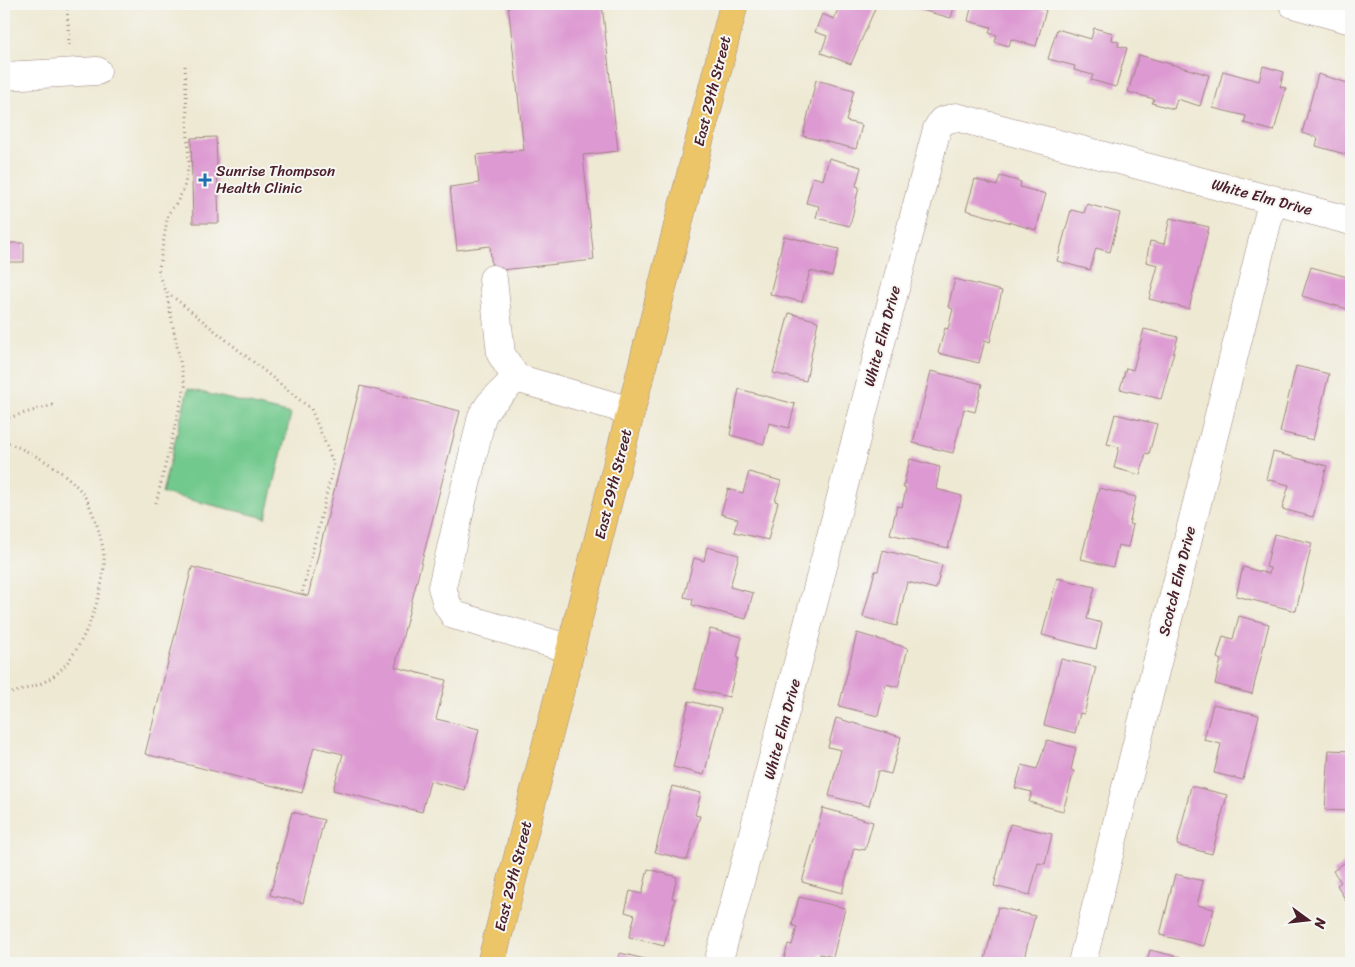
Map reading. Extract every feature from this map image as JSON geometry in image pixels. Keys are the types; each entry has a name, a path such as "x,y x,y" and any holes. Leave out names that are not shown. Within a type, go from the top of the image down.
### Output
{"main road":[{"name":"East 29th Street","path":"491,963 734,4"}],"street":[{"path":"1293,4 1351,20"},
{"path":"4,76 97,71"},
{"name":"White Elm Drive","path":"718,963 776,754 880,342 937,129 942,121 956,117 1351,221"},
{"name":"Scotch Elm Drive","path":"1082,963 1273,199"},
{"path":"493,279 501,354 516,378 631,411"},
{"path":"516,378 490,404 482,416 442,587 447,604 454,615 571,649"}],"path":[{"path":"68,4 70,72"},
{"path":"156,503 185,386 166,290 158,274 168,214 184,188 189,165 185,66"},
{"path":"166,290 311,409 334,464 302,594"},
{"path":"4,414 5,419 53,405"},
{"path":"4,440 35,454 60,471 81,491 97,525 104,557 98,593 81,645 57,674 36,686 4,695"}],"green space":[{"path":"188,389 291,414 266,518 162,493"}],"building":[{"path":"508,4 602,4 618,151 583,155 594,260 492,271 490,246 457,250 450,187 479,183 476,155 524,150"},
{"path":"840,4 877,4 851,64 821,53 827,36 815,32 822,14 834,19"},
{"path":"899,4 955,4 951,18"},
{"path":"972,4 1025,4 1046,10 1036,46 1011,39 1009,46 995,42 997,35 989,33 991,27 968,21"},
{"path":"1094,28 1113,33 1112,40 1119,42 1118,46 1127,48 1116,87 1091,80 1093,75 1074,70 1075,66 1048,59 1057,29 1091,39"},
{"path":"1139,55 1209,75 1200,106 1177,99 1174,109 1152,103 1154,99 1128,92"},
{"path":"1263,66 1284,72 1280,87 1286,88 1274,131 1244,123 1246,116 1213,108 1223,71 1259,81"},
{"path":"1318,74 1351,84 1351,147 1348,155 1316,146 1318,138 1302,133"},
{"path":"816,80 854,90 846,121 862,125 856,149 803,136"},
{"name":"Sunrise Thompson Health Clinic","path":"216,137 219,223 193,223 191,138"},
{"path":"829,158 861,167 856,186 859,187 850,226 816,218 819,206 806,203 813,177 823,180"},
{"path":"1000,176 1021,182 1020,187 1046,194 1036,230 966,210 975,179 997,186"},
{"path":"1087,204 1120,213 1110,252 1096,248 1090,270 1057,261 1071,210 1084,213"},
{"path":"1170,218 1209,227 1189,309 1149,299 1158,265 1146,262 1150,241 1164,244"},
{"path":"784,236 839,249 832,276 810,271 802,302 770,294"},
{"path":"4,243 24,243 24,262 4,262"},
{"path":"1311,267 1351,278 1351,310 1302,296"},
{"path":"955,279 1002,291 990,342 985,340 979,363 938,353 945,328 948,329 953,309 948,307"},
{"path":"789,313 818,321 806,381 773,373"},
{"path":"1144,329 1178,337 1161,399 1120,389 1126,368 1133,370"},
{"path":"1296,366 1329,374 1313,440 1280,432"},
{"path":"931,371 982,384 975,412 964,409 953,453 913,443"},
{"path":"360,386 460,411 395,667 446,680 436,719 479,729 464,790 430,781 422,812 333,790 343,754 314,747 302,793 145,754 192,567 308,596"},
{"path":"739,389 795,404 789,428 769,423 764,444 730,435"},
{"path":"1115,414 1157,424 1149,454 1146,453 1140,475 1114,468 1119,447 1107,444"},
{"path":"1273,452 1327,466 1313,517 1282,509 1289,485 1266,479"},
{"path":"910,459 940,467 936,489 962,496 948,548 890,534 897,506 902,507 906,488 903,487"},
{"path":"749,472 781,481 775,501 778,502 768,540 734,532 738,519 721,514 728,489 743,493"},
{"path":"1099,488 1136,497 1129,524 1133,525 1128,547 1118,545 1113,567 1081,559"},
{"path":"1274,534 1312,543 1296,611 1236,596 1243,567 1269,574 1270,568 1266,567"},
{"path":"707,547 739,555 730,587 753,593 746,619 692,605 693,599 684,597 694,558 704,561"},
{"path":"883,550 942,565 936,589 907,582 897,626 863,617 875,571 878,571"},
{"path":"1057,578 1095,587 1087,619 1102,623 1096,649 1042,635"},
{"path":"1239,616 1269,624 1252,694 1215,684 1221,660 1217,658 1223,636 1233,639"},
{"path":"710,629 742,637 737,657 739,658 729,697 695,689"},
{"path":"857,633 908,648 898,687 886,684 878,716 839,706"},
{"path":"1061,659 1096,667 1084,714 1080,713 1075,733 1044,725"},
{"path":"689,701 721,709 704,775 673,767"},
{"path":"1213,704 1259,715 1243,780 1214,773 1221,744 1204,740"},
{"path":"836,718 901,737 891,774 878,771 869,806 829,796 841,750 828,747"},
{"path":"1047,740 1076,748 1071,770 1074,771 1063,811 1029,802 1032,792 1015,788 1022,765 1037,769"},
{"path":"1329,750 1351,751 1351,811 1325,810"},
{"path":"672,786 701,793 695,815 700,816 687,860 655,852"},
{"path":"1191,786 1227,795 1212,854 1177,845"},
{"path":"823,808 873,822 865,850 854,848 842,893 802,882"},
{"path":"292,812 324,820 303,903 270,895"},
{"path":"1010,824 1052,834 1045,864 1038,863 1030,895 994,886"},
{"path":"1351,858 1351,910 1337,885 1341,882 1333,871"},
{"path":"648,869 677,877 672,898 675,899 664,946 629,937 635,915 625,912 630,891 642,894"},
{"path":"1175,874 1203,881 1197,905 1214,909 1204,946 1160,935"},
{"path":"799,897 845,908 833,957 820,954 818,963 783,963 788,944 792,945 797,927 792,925"},
{"path":"998,907 1035,916 1023,962 984,963"},
{"path":"1150,950 1195,961 1194,963 1146,963"},
{"path":"620,953 649,960 648,963 617,963"}],"place":[{"name":"Sunrise Thompson Health Clinic","path":"205,180"}]}
